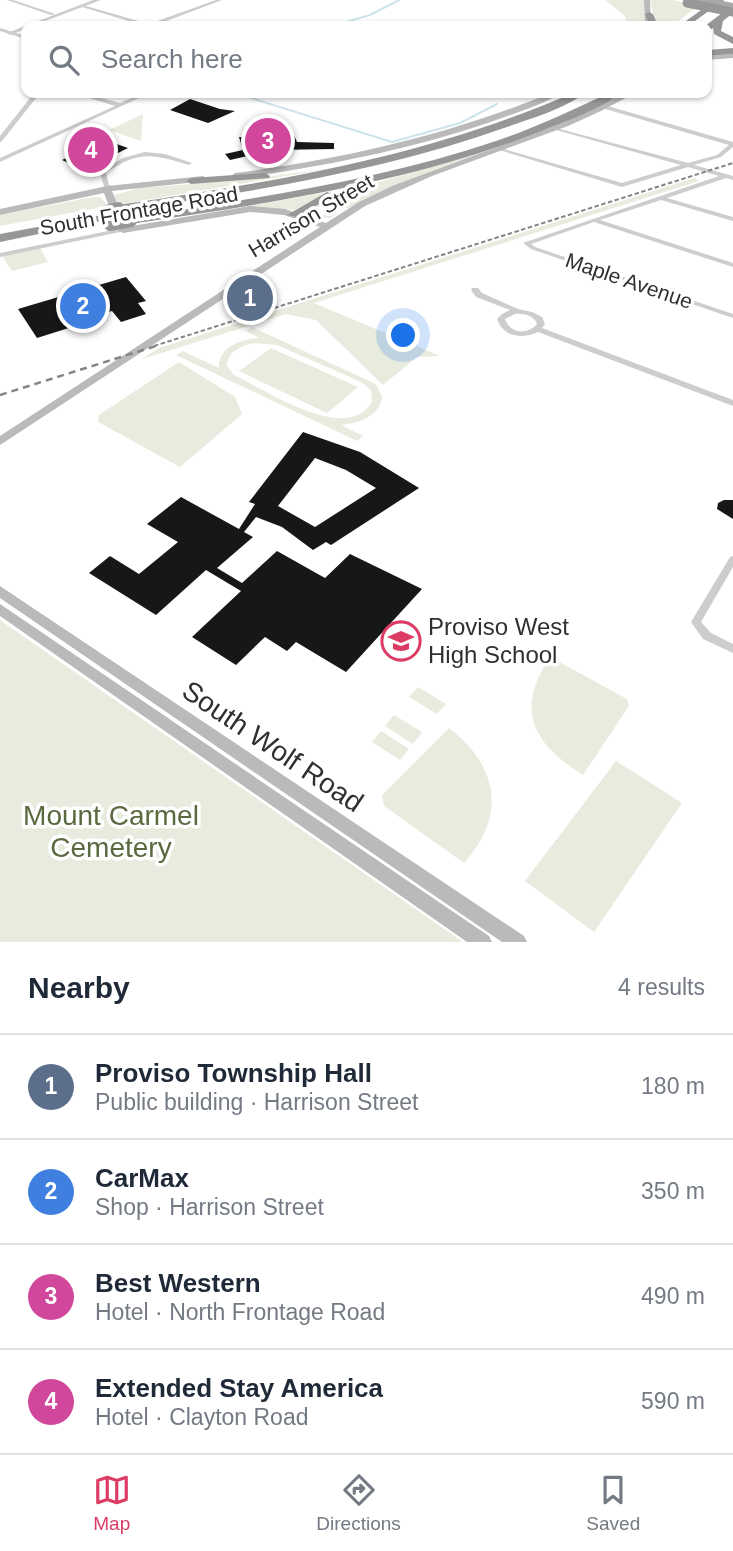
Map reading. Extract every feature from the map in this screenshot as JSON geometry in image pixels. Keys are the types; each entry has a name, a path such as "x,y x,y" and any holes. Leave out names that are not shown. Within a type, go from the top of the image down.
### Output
{"highway":[{"path":"690,21 720,0"},
{"path":"702,21 730,0"},
{"path":"688,1 733,10"},
{"path":"682,21 707,1"},
{"path":"712,25 733,10"},
{"path":"649,14 652,21"},
{"path":"719,19 717,32 733,41"},
{"path":"712,55 733,54"},
{"path":"0,231 317,177 467,138 567,98"},
{"path":"0,238 115,211 271,192 402,164 503,134 586,98"},
{"path":"293,215 330,194 529,134 605,98"},
{"path":"191,181 239,179 310,170 467,138"},
{"path":"0,248 115,211 306,193 452,159"}],"main road":[{"path":"647,0 648,21"},
{"path":"688,1 707,1 733,10"},
{"path":"0,212 88,194 115,211 160,184 309,166 403,146 498,117 545,98"},
{"name":"Harrison Street","path":"0,441 325,226 402,184 558,129 621,98"},
{"name":"South Frontage Road","path":"115,211 250,209 293,215 325,226"},
{"name":"South Wolf Road","path":"0,592 518,942"},
{"name":"South Wolf Road","path":"0,609 483,942"}],"street":[{"path":"9,0 53,14"},
{"path":"44,21 98,0"},
{"path":"163,21 220,0"},
{"path":"84,7 132,21"},
{"path":"0,29 21,36"},
{"path":"0,36 21,29"},
{"path":"0,140 2,133 33,98"},
{"path":"95,98 119,105"},
{"path":"0,160 135,98"},
{"path":"502,150 622,185 721,155 733,142 604,107"},
{"path":"558,129 733,178"},
{"path":"115,211 103,172 140,152 154,152 189,163"},
{"path":"591,220 725,176"},
{"path":"660,197 733,219"},
{"name":"South Frontage Road","path":"0,255 115,211"},
{"path":"591,220 733,265"},
{"name":"Maple Avenue","path":"591,220 528,240 526,244 733,316"},
{"path":"475,290 479,295 536,316 541,324 538,329"},
{"path":"518,311 502,317 504,327 521,334 538,329 733,404"},
{"path":"733,559 696,622 707,636 733,649"}],"green space":[{"path":"605,0 644,0 645,21 626,21 625,16"},
{"path":"650,0 673,0 698,6 678,21 655,21"},
{"path":"617,98 593,110 518,141"},
{"path":"143,114 141,141 109,130"},
{"path":"510,144 418,178 348,208 341,207 355,199 346,194 314,209 323,215 339,212 331,218 311,218 304,212 330,196"},
{"path":"333,168 117,205 113,195 140,188 242,180"},
{"path":"694,178 699,181 314,303 440,356 417,357 383,385 316,320 286,314 142,359 159,348"},
{"path":"333,191 294,210 244,207"},
{"path":"100,197 109,206 0,226 0,215"},
{"path":"39,247 48,262 12,271 2,256"},
{"path":"252,327 376,384 382,397 377,410 361,421 341,425 363,436 357,441 176,355 183,351 219,368 226,350 238,342 259,338 246,331","holes":["254,343 277,345 361,382 371,390 372,402 360,414 344,418 325,416 265,392 234,375 227,366 230,356 244,346"]},
{"path":"271,348 358,387 327,413 239,371"},
{"path":"179,362 235,397 242,414 180,467 98,422 99,415"},
{"name":"Mount Carmel Cemetery","path":"0,620 463,942 0,942"},
{"path":"550,657 627,699 629,706 583,775 551,751 534,724 533,693"},
{"path":"418,687 446,704 437,714 409,697"},
{"path":"394,715 422,732 413,744 385,726"},
{"path":"449,728 478,758 491,791 487,827 478,845 464,863 384,806 382,795"},
{"path":"381,731 409,749 400,760 372,742"},
{"path":"616,761 682,803 594,932 525,881"}],"building":[{"path":"190,99 235,111 208,123 170,110"},
{"path":"277,124 282,134 293,133 297,142 334,143 334,149 273,150 230,160 225,154 243,150 239,137 243,137 242,134 265,130 264,126"},
{"path":"105,140 128,148 118,153 104,148 71,164 62,160"},
{"path":"126,277 146,301 138,303 146,314 121,322 112,311 92,317 94,320 37,338 18,309"},
{"path":"243,290 268,300 258,307 232,297"},
{"name":"Proviso West High School","path":"303,432 360,452 419,488 331,545 326,542 313,550 282,527 256,517 244,532 253,537 217,568 242,583 277,551 325,578 350,554 422,589 346,672 296,642 287,651 265,637 236,665 192,637 241,591 206,570 156,615 89,573 110,556 139,574 178,542 147,524 181,497 239,529 255,504 249,502","holes":["315,458 346,470 376,488 315,527 278,506"]},
{"path":"733,500 733,519 717,509 718,503"}],"waterway":[{"path":"349,21 370,15 399,0"},
{"path":"251,98 392,142 460,123 497,104"}],"railway":[{"path":"154,346 733,163"},
{"path":"0,395 159,345"}],"place":[{"name":"Best Western","path":"268,141"},
{"name":"Extended Stay America","path":"91,150"},
{"name":"Proviso Township Hall","path":"250,298"},
{"name":"CarMax","path":"83,306"},
{"name":"Proviso West High School","path":"401,641"}]}
